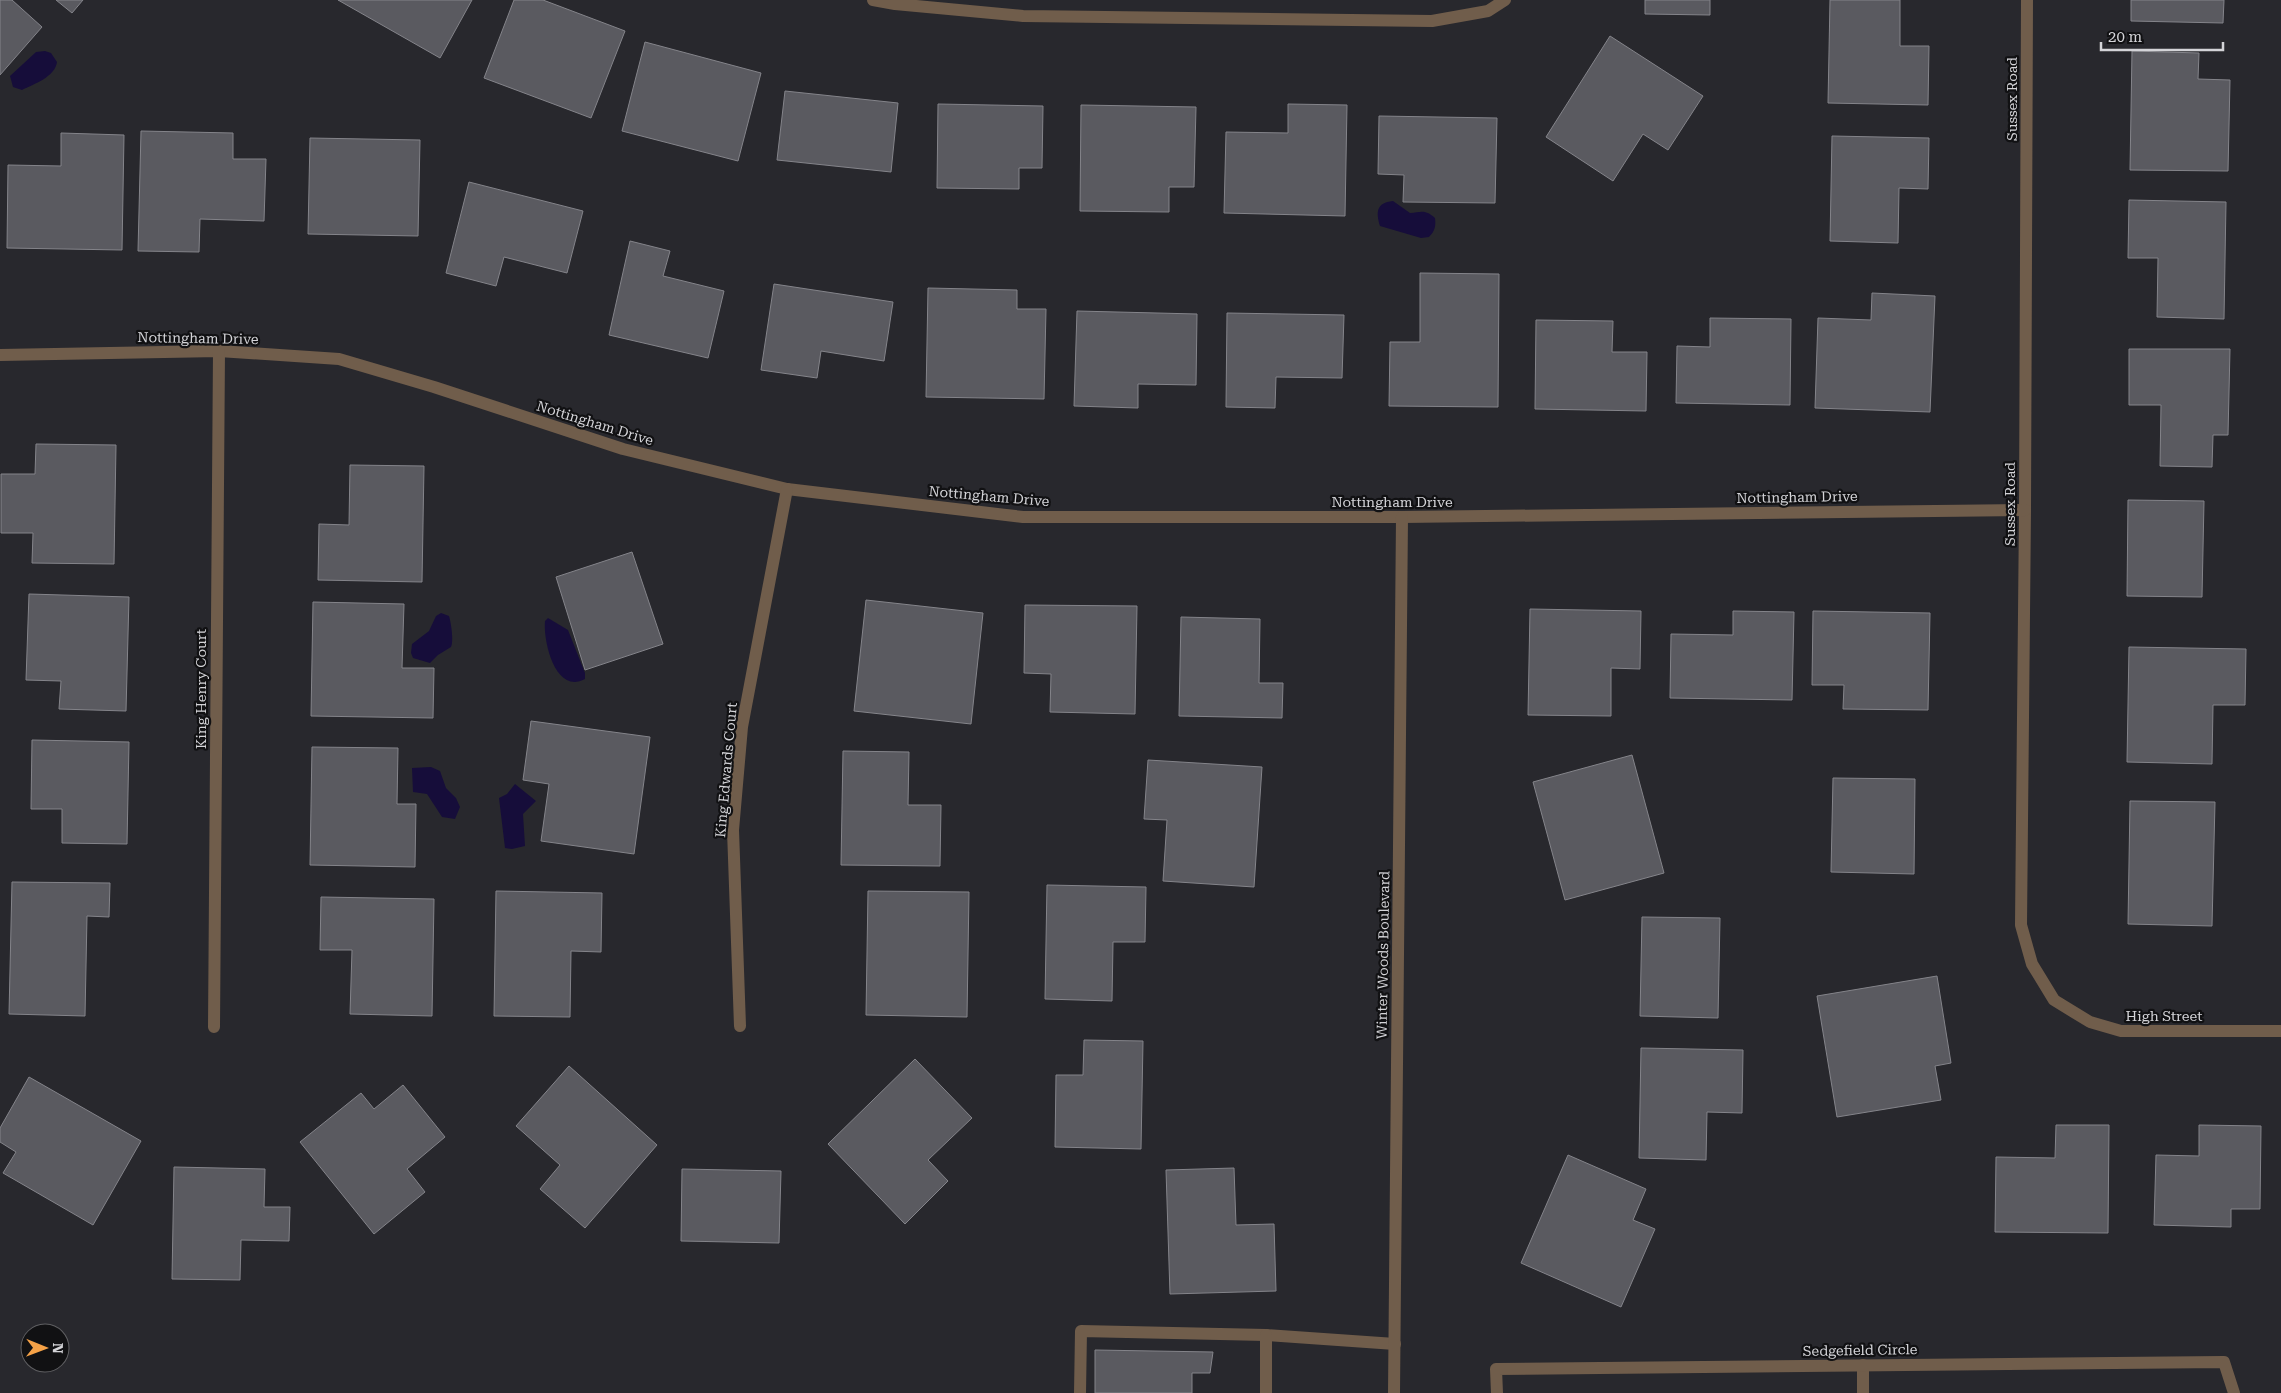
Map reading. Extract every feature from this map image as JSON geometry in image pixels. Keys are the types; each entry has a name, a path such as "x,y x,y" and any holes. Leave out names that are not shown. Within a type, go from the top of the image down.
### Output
{"street":[{"path":"873,0 895,4 1023,16 1432,21 1488,12 1505,0"},
{"name":"Sussex Road","path":"2028,0 2026,510 2021,925 2032,964 2054,1000"},
{"name":"Nottingham Drive","path":"0,355 219,351 339,358 434,387 624,450 787,489 1023,517 1402,517 2026,510"},
{"name":"King Henry Court","path":"214,1027 219,351"},
{"name":"King Edwards Court","path":"740,1026 733,830 742,727 787,489"},
{"name":"Winter Woods Boulevard","path":"1394,1393 1402,517"},
{"name":"High Street","path":"2054,1000 2090,1022 2121,1031 2281,1030"},
{"path":"1080,1393 1081,1331 1266,1335 1395,1344"},
{"path":"1266,1335 1266,1393"},
{"name":"Sedgefield Circle","path":"1497,1393 1496,1369 2224,1362 2234,1393"},
{"path":"1863,1365 1863,1393"}],"shaded area":[{"path":"45,51 51,53 57,62 52,72 22,90 13,87 10,76 36,52"},
{"path":"1393,201 1410,213 1426,212 1432,215 1435,218 1433,233 1429,237 1421,238 1380,226 1378,212 1380,206"},
{"path":"441,613 449,616 452,637 451,647 438,655 430,663 413,658 411,653 412,644 429,631 436,616"},
{"path":"548,618 568,630 585,673 585,679 575,682 566,680 553,664 546,641 545,621"},
{"path":"431,767 440,771 446,788 456,798 460,807 455,819 442,817 427,794 413,792 412,768"},
{"path":"515,784 536,801 523,814 525,846 512,849 505,848 499,798 507,794"}],"building":[{"path":"0,0 12,0 42,27 0,75"},
{"path":"56,0 83,0 72,13"},
{"path":"338,0 472,0 440,58"},
{"path":"514,0 543,0 625,31 591,118 484,78"},
{"path":"1645,0 1710,0 1710,15 1645,14"},
{"path":"1830,0 1900,0 1900,46 1929,46 1928,105 1828,103"},
{"path":"2131,0 2224,0 2223,23 2131,21"},
{"path":"1610,36 1703,96 1668,150 1643,134 1613,181 1546,137"},
{"path":"645,42 761,73 738,161 622,131"},
{"path":"2132,51 2199,53 2198,79 2230,80 2228,171 2130,170"},
{"path":"785,91 898,103 891,172 777,160"},
{"path":"938,104 1043,106 1042,168 1019,168 1019,189 937,188"},
{"path":"1288,104 1347,105 1345,216 1224,213 1226,132 1288,133"},
{"path":"1081,105 1196,107 1194,187 1169,187 1169,212 1080,211"},
{"path":"1379,116 1497,118 1495,203 1403,202 1404,175 1378,174"},
{"path":"141,131 233,133 233,159 266,159 264,221 200,219 199,252 138,251"},
{"path":"61,133 124,135 122,250 7,248 8,165 61,166"},
{"path":"1832,136 1929,138 1928,189 1899,188 1898,243 1830,241"},
{"path":"310,138 420,140 418,236 308,234"},
{"path":"469,182 583,211 567,273 504,257 496,286 446,273"},
{"path":"2129,200 2226,202 2224,319 2157,317 2158,258 2128,258"},
{"path":"630,241 670,251 663,276 724,291 708,358 609,335"},
{"path":"1420,273 1499,274 1498,407 1389,406 1390,342 1420,342"},
{"path":"774,284 893,302 884,361 821,351 817,378 761,370"},
{"path":"928,288 1017,290 1017,309 1046,309 1044,399 926,397"},
{"path":"1872,293 1935,296 1930,412 1815,408 1818,318 1871,320"},
{"path":"1077,311 1197,314 1196,385 1138,384 1138,408 1074,406"},
{"path":"1227,313 1344,315 1342,378 1276,377 1275,408 1226,407"},
{"path":"1710,318 1791,319 1790,405 1676,403 1677,346 1710,347"},
{"path":"1536,320 1613,321 1612,352 1647,352 1646,411 1535,409"},
{"path":"2129,349 2230,349 2228,435 2213,435 2212,467 2160,466 2161,405 2129,405"},
{"path":"36,444 116,445 114,564 32,563 33,533 1,533 1,474 35,474"},
{"path":"350,465 424,466 422,582 318,580 319,524 349,525"},
{"path":"2128,500 2204,501 2202,597 2127,596"},
{"path":"632,552 663,644 585,670 556,577"},
{"path":"29,594 129,597 126,711 59,709 61,681 26,680"},
{"path":"866,600 983,613 971,724 854,711"},
{"path":"313,602 404,604 402,668 434,668 433,718 311,716"},
{"path":"1025,605 1137,606 1135,714 1050,712 1051,674 1024,673"},
{"path":"1530,609 1641,611 1640,669 1611,668 1611,716 1528,715"},
{"path":"1733,611 1794,612 1792,700 1670,698 1671,634 1733,635"},
{"path":"1813,611 1930,613 1928,710 1843,709 1844,685 1812,685"},
{"path":"1181,617 1260,619 1259,683 1283,683 1282,718 1179,716"},
{"path":"2129,647 2246,649 2245,705 2213,705 2212,764 2127,762"},
{"path":"531,721 650,737 634,854 541,841 549,784 523,780"},
{"path":"32,740 129,742 127,844 62,843 62,809 31,809"},
{"path":"312,747 398,748 397,804 416,804 415,867 310,865"},
{"path":"843,751 909,752 908,805 941,805 940,866 841,865"},
{"path":"1632,755 1664,873 1565,900 1533,782"},
{"path":"1148,760 1262,767 1254,887 1163,881 1167,820 1144,819"},
{"path":"1833,778 1915,779 1914,874 1831,872"},
{"path":"2130,801 2215,802 2212,926 2128,924"},
{"path":"12,882 110,883 109,917 87,916 85,1016 9,1014"},
{"path":"1047,885 1146,887 1145,942 1113,942 1112,1001 1045,999"},
{"path":"496,891 602,893 601,952 571,951 570,1017 494,1016"},
{"path":"868,891 969,892 967,1017 866,1015"},
{"path":"321,897 434,899 432,1016 350,1014 352,950 320,950"},
{"path":"1642,917 1720,918 1718,1018 1640,1016"},
{"path":"1937,976 1951,1063 1935,1066 1941,1100 1837,1117 1817,996"},
{"path":"1084,1040 1143,1041 1141,1149 1055,1147 1056,1075 1083,1075"},
{"path":"1641,1048 1743,1050 1742,1113 1707,1112 1706,1160 1639,1158"},
{"path":"915,1059 972,1118 928,1160 948,1181 905,1224 828,1144"},
{"path":"569,1066 657,1145 585,1228 540,1189 560,1165 516,1126"},
{"path":"29,1077 141,1141 93,1225 3,1173 16,1152 0,1142 0,1128"},
{"path":"403,1085 445,1137 407,1169 425,1192 374,1234 300,1142 361,1093 374,1109"},
{"path":"2056,1125 2109,1125 2108,1233 1995,1232 1996,1157 2055,1158"},
{"path":"2199,1125 2261,1126 2260,1209 2231,1209 2231,1227 2154,1225 2156,1155 2199,1156"},
{"path":"1568,1155 1646,1189 1633,1220 1655,1229 1621,1307 1521,1263"},
{"path":"174,1167 265,1169 264,1207 290,1207 289,1241 241,1240 240,1280 172,1279"},
{"path":"1234,1168 1236,1225 1274,1224 1276,1291 1170,1294 1166,1170"},
{"path":"682,1169 781,1171 779,1243 681,1241"},
{"path":"1095,1350 1213,1352 1210,1373 1192,1373 1192,1393 1095,1393"}]}
